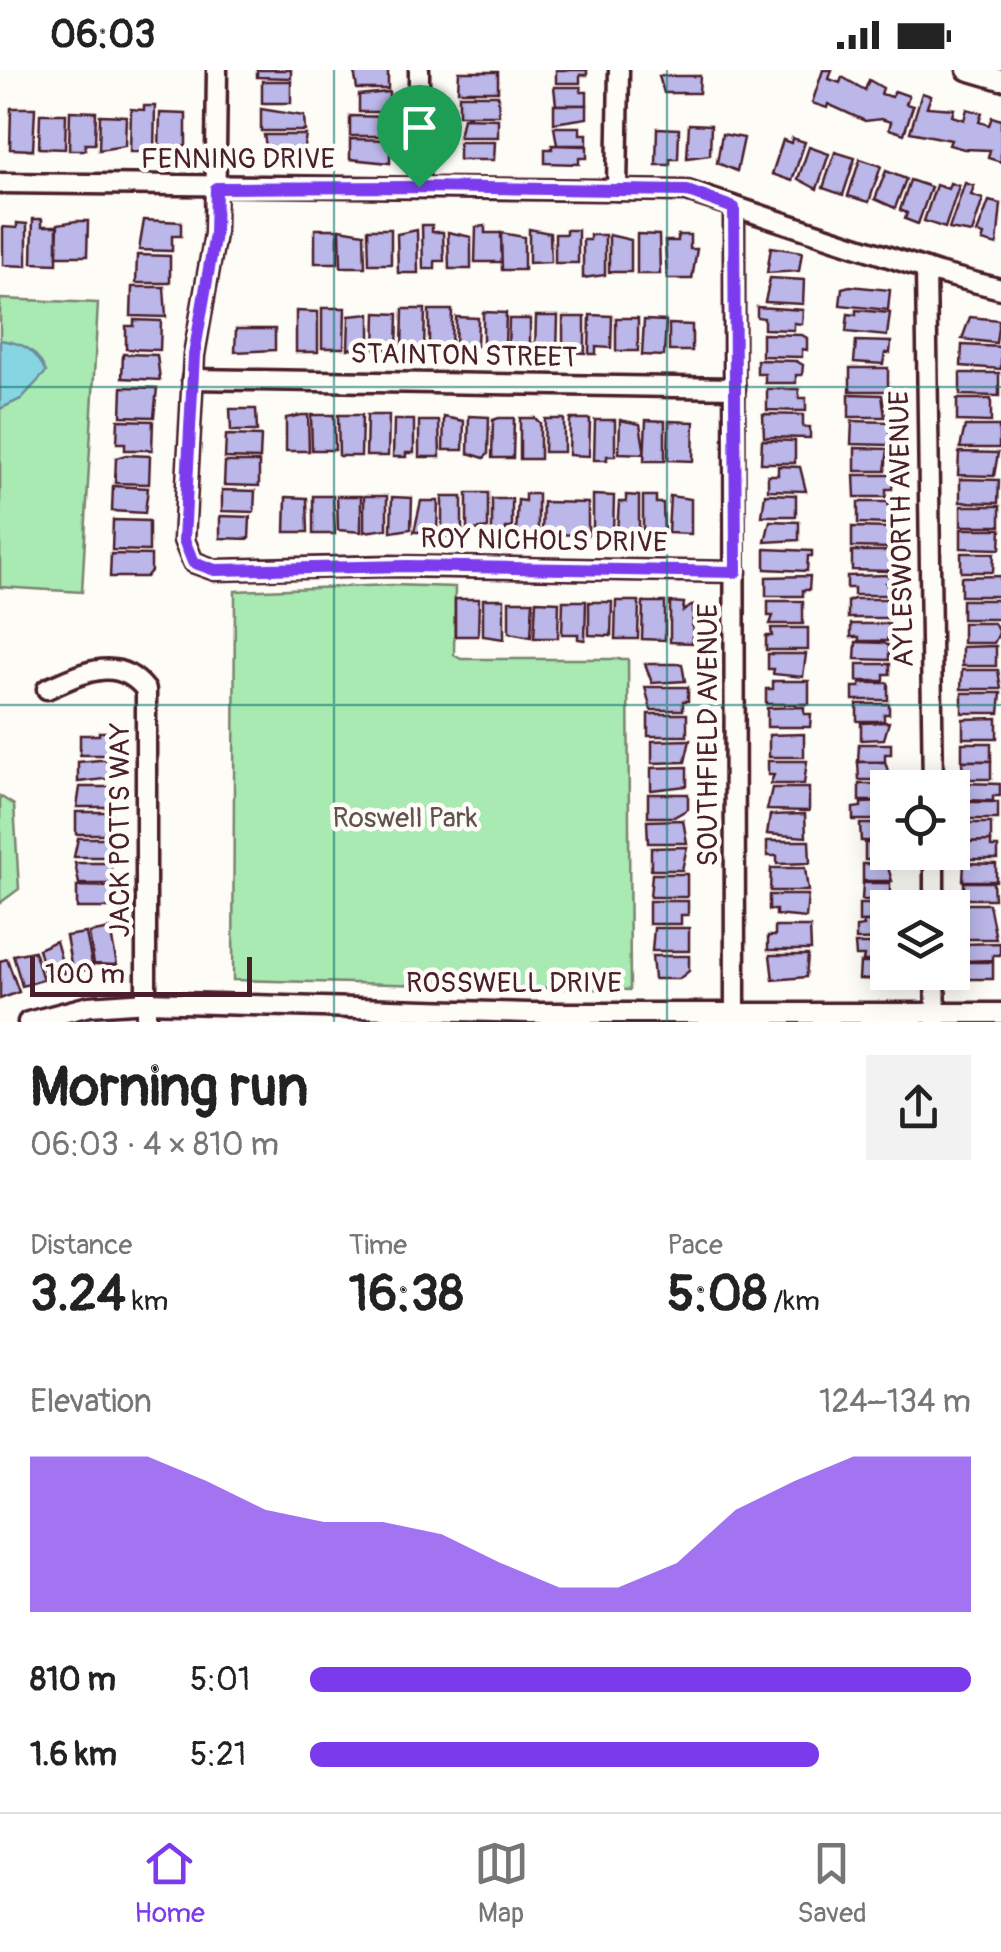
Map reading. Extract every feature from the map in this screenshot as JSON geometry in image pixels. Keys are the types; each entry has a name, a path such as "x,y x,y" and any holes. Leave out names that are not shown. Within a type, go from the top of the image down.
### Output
{"street":[{"name":"ROY NICHOLS DRIVE","path":"217,70 215,234 192,379 184,540 188,556 198,567 736,572"},
{"path":"419,70 419,187"},
{"path":"617,190 618,70"},
{"path":"966,70 1001,80"},
{"name":"FENNING DRIVE","path":"0,182 216,188 687,191 926,270 1001,289"},
{"name":"SOUTHFIELD AVENUE","path":"734,208 735,1016"},
{"name":"AYLESWORTH AVENUE","path":"926,270 933,770"},
{"name":"STAINTON STREET","path":"192,379 734,388"},
{"name":"JACK POTTS WAY","path":"47,689 90,670 113,668 134,674 146,690 146,1022"},
{"path":"935,990 936,1016"},
{"name":"ROSSWELL DRIVE","path":"28,1022 89,1006 146,1002 332,1015 936,1016 1001,1012"}],"green space":[{"path":"0,299 98,303 82,592 0,587"},
{"name":"Roswell Park","path":"392,585 455,587 454,655 461,659 628,659 630,990 233,980 235,591"},
{"path":"0,796 14,805 19,889 0,903"}],"water":[{"path":"0,340 28,349 46,372 21,399 0,409"}],"building":[{"path":"257,70 291,70 291,78 257,77"},
{"path":"354,70 388,70 388,89 357,89"},
{"path":"556,70 587,70 587,75 580,75 580,83 556,83"},
{"path":"823,70 832,70 829,79 840,83 842,77 865,90 869,80 883,88 881,94 892,97 895,91 909,96 906,104 913,106 904,134 889,129 891,122 865,121 828,104 827,108 812,103"},
{"path":"459,72 498,72 498,91 458,91"},
{"path":"659,76 700,76 699,93 664,93"},
{"path":"262,81 291,81 291,103 262,103"},
{"path":"554,87 581,87 581,92 587,92 587,105 556,105"},
{"path":"389,92 389,112 359,112 359,95"},
{"path":"922,93 931,96 927,107 954,109 952,116 964,120 967,109 982,113 979,122 989,125 992,117 1001,120 1001,162 988,158 990,150 964,149 949,145 951,140 910,132"},
{"path":"459,95 498,95 499,115 459,115"},
{"path":"554,105 587,105 587,118 554,123"},
{"path":"144,106 155,106 154,152 130,152 131,109 144,110"},
{"path":"11,108 35,108 33,150 10,149"},
{"path":"261,109 304,116 305,131 261,131"},
{"path":"70,111 96,112 95,144 85,144 85,150 69,150"},
{"path":"160,113 186,114 186,146 159,151"},
{"path":"40,114 66,114 65,149 39,148"},
{"path":"100,115 126,116 125,146 99,150"},
{"path":"350,116 389,117 389,136 350,136"},
{"path":"463,118 498,119 498,137 459,137"},
{"path":"689,124 711,125 710,155 687,158"},
{"path":"554,127 580,127 580,134 587,134 587,145 557,145"},
{"path":"657,128 679,129 678,159 670,159 670,165 656,165"},
{"path":"722,134 744,138 737,171 717,163"},
{"path":"264,135 306,135 302,158 268,158"},
{"path":"792,138 805,142 792,181 772,174 783,140 791,143"},
{"path":"350,139 390,140 390,163 350,159"},
{"path":"459,142 495,142 494,160 459,160"},
{"path":"552,145 587,146 587,158 579,158 579,164 545,163 545,149 552,149"},
{"path":"809,147 829,154 817,189 798,179"},
{"path":"835,152 855,158 843,195 823,188"},
{"path":"860,159 881,166 869,202 848,196"},
{"path":"886,171 906,179 895,208 875,199"},
{"path":"910,180 931,187 918,224 905,219 907,213 900,210"},
{"path":"950,183 959,186 945,228 924,221 936,185 948,189"},
{"path":"965,183 974,186 971,195 983,199 972,233 949,229"},
{"path":"989,201 1001,204 997,245 982,241 984,235 977,233"},
{"path":"33,219 42,219 42,226 57,226 57,264 32,263"},
{"path":"144,220 181,222 181,236 172,236 172,251 139,250"},
{"path":"88,221 87,256 57,256 58,224"},
{"path":"17,223 27,224 27,266 3,265 3,227 17,228"},
{"path":"422,225 432,225 432,232 443,232 444,261 435,261 435,269 423,269"},
{"path":"485,226 485,233 501,233 502,262 475,262 476,227"},
{"path":"315,229 338,229 338,263 315,263"},
{"path":"340,229 364,233 365,267 341,267"},
{"path":"368,229 391,229 391,264 369,264"},
{"path":"529,229 550,233 551,262 529,263"},
{"path":"417,230 418,273 398,273 397,234"},
{"path":"566,230 578,230 578,263 555,263 555,234 566,234"},
{"path":"448,232 471,237 471,269 449,269"},
{"path":"501,233 524,237 524,270 502,270"},
{"path":"637,234 659,235 660,274 637,274"},
{"path":"590,235 605,235 605,275 583,278 583,240 590,240"},
{"path":"609,235 631,240 631,272 609,272"},
{"path":"678,235 690,235 690,249 697,249 692,279 667,279 665,241 678,241"},
{"path":"771,247 802,252 799,271 767,273"},
{"path":"137,255 170,256 170,283 136,283"},
{"path":"770,278 804,280 803,304 765,302"},
{"path":"132,287 164,287 166,317 131,316"},
{"path":"842,288 890,290 888,310 840,305"},
{"path":"757,307 803,310 802,324 794,323 794,330 764,329 764,318 757,317"},
{"path":"322,308 345,308 344,348 322,348"},
{"path":"403,309 425,309 424,351 402,350"},
{"path":"429,310 452,310 451,351 429,351"},
{"path":"856,310 890,313 887,336 846,332 848,314 856,315"},
{"path":"296,311 318,312 318,352 296,352"},
{"path":"483,312 506,313 505,346 483,349"},
{"path":"376,313 398,314 397,350 375,349"},
{"path":"370,314 370,344 348,349 349,316"},
{"path":"590,315 612,316 611,348 596,347 596,354 589,354"},
{"path":"536,316 558,316 557,352 535,351"},
{"path":"456,317 478,318 477,346 462,346 462,352 455,351"},
{"path":"563,317 585,317 585,353 563,352"},
{"path":"970,317 999,320 996,343 962,339"},
{"path":"616,318 638,318 638,351 616,351"},
{"path":"509,319 530,319 530,347 508,351"},
{"path":"134,320 161,321 160,350 126,349 126,326 134,326"},
{"path":"644,320 666,321 664,356 642,355"},
{"path":"669,324 692,325 692,351 669,351"},
{"path":"236,329 275,329 275,350 235,352"},
{"path":"762,334 802,335 807,338 807,350 802,349 802,357 762,356"},
{"path":"856,341 891,342 890,353 885,353 883,364 854,362"},
{"path":"962,345 1001,347 1001,369 961,366"},
{"path":"123,354 157,355 160,380 122,378"},
{"path":"757,360 796,361 803,365 802,375 796,375 796,383 765,383 765,374 757,374"},
{"path":"850,368 888,368 888,391 850,391"},
{"path":"960,373 999,373 999,396 960,395"},
{"path":"122,387 157,388 154,417 121,416"},
{"path":"767,389 799,389 799,398 806,398 806,411 767,410"},
{"path":"849,394 882,395 885,417 849,417"},
{"path":"957,399 991,399 991,422 957,421"},
{"path":"230,409 256,409 257,431 231,431"},
{"path":"763,414 803,415 803,427 810,427 810,438 764,437"},
{"path":"308,415 309,451 286,451 286,418"},
{"path":"311,415 334,415 335,450 312,450"},
{"path":"338,415 362,415 361,456 339,456"},
{"path":"367,415 389,415 388,456 366,456"},
{"path":"469,416 489,417 488,454 484,458 468,453"},
{"path":"444,417 464,421 463,450 443,450"},
{"path":"514,418 513,458 492,458 493,420"},
{"path":"520,418 535,418 540,423 540,459 520,459"},
{"path":"545,419 564,419 564,452 544,452"},
{"path":"570,419 590,419 589,456 569,455"},
{"path":"118,420 153,421 152,450 125,450 125,443 117,443"},
{"path":"394,420 414,420 414,453 406,453 406,457 393,457"},
{"path":"595,420 615,420 615,456 607,456 607,460 594,460"},
{"path":"620,420 640,424 645,454 619,453"},
{"path":"646,420 665,421 665,461 644,461"},
{"path":"419,421 439,421 440,457 419,457"},
{"path":"669,421 694,422 693,461 668,460"},
{"path":"852,421 890,422 889,445 851,444"},
{"path":"965,426 999,426 999,448 960,448"},
{"path":"226,435 261,436 260,459 225,458"},
{"path":"762,440 795,441 795,463 761,463"},
{"path":"855,448 888,449 885,471 855,471"},
{"path":"959,452 998,453 994,476 958,475"},
{"path":"150,456 149,484 115,483 116,458"},
{"path":"225,462 259,462 259,486 224,485"},
{"path":"778,466 800,467 806,491 768,490 768,475 778,475"},
{"path":"854,475 893,475 892,489 886,489 886,497 855,497"},
{"path":"960,479 999,480 998,503 960,502"},
{"path":"113,486 148,488 145,513 112,511"},
{"path":"222,490 255,491 254,512 222,511"},
{"path":"467,493 488,493 488,528 467,531"},
{"path":"525,494 538,494 538,532 516,534 518,500 525,501"},
{"path":"765,494 796,495 796,516 762,516"},
{"path":"593,495 614,496 613,533 593,533"},
{"path":"626,495 639,496 639,534 617,532 619,502 626,502"},
{"path":"313,496 333,496 335,534 313,534"},
{"path":"337,496 361,496 361,532 338,530"},
{"path":"364,496 387,496 387,529 364,532"},
{"path":"643,496 656,496 656,503 663,503 664,533 643,533"},
{"path":"670,496 691,499 691,534 668,533"},
{"path":"286,497 307,498 308,532 285,532"},
{"path":"392,497 412,498 411,529 391,532"},
{"path":"442,497 462,497 462,531 449,531 449,537 442,537"},
{"path":"492,499 512,499 512,528 506,528 506,534 492,534"},
{"path":"421,501 438,501 437,532 414,532"},
{"path":"543,502 588,503 588,535 542,534"},
{"path":"858,502 888,502 891,524 858,523"},
{"path":"961,506 1000,506 1000,526 961,526"},
{"path":"220,516 250,517 249,539 220,538"},
{"path":"113,520 149,521 149,551 112,550"},
{"path":"770,521 799,522 799,540 765,542"},
{"path":"852,527 892,528 892,548 852,547"},
{"path":"961,529 1001,529 1000,549 961,548"},
{"path":"765,549 812,551 812,556 808,556 807,571 765,569"},
{"path":"852,551 892,551 892,565 888,571 852,570"},
{"path":"961,553 994,553 993,572 961,572"},
{"path":"111,554 151,555 151,571 146,577 110,577"},
{"path":"891,575 891,583 886,583 891,595 854,595 854,588 847,588 847,576"},
{"path":"810,576 809,590 803,590 803,596 766,596 766,577"},
{"path":"1001,576 999,596 961,596 961,577"},
{"path":"455,599 479,599 478,636 455,636"},
{"path":"483,599 504,599 504,639 483,636"},
{"path":"891,599 887,611 892,611 892,618 848,618 848,601"},
{"path":"962,600 1001,600 999,619 962,619"},
{"path":"509,601 533,601 531,637 509,633"},
{"path":"536,601 559,602 558,638 534,638"},
{"path":"563,601 586,601 585,640 578,639 578,634 562,634"},
{"path":"616,601 639,601 638,639 615,639"},
{"path":"768,601 803,601 803,624 770,624 773,616 768,616"},
{"path":"589,602 612,602 611,636 589,635"},
{"path":"643,602 665,602 665,640 642,639"},
{"path":"670,602 684,603 683,611 693,605 692,643 670,642"},
{"path":"963,623 994,623 999,633 994,643 963,643"},
{"path":"851,624 889,624 887,641 859,641 859,637 851,637"},
{"path":"771,628 808,628 808,650 766,650 766,636 772,636"},
{"path":"856,642 884,643 889,646 889,660 855,659"},
{"path":"996,646 996,666 962,666 962,647"},
{"path":"768,654 806,654 803,677 773,674 774,669 768,669"},
{"path":"645,664 682,664 685,681 652,683"},
{"path":"857,664 890,664 890,674 884,674 884,681 857,681"},
{"path":"962,670 998,670 1001,689 961,689"},
{"path":"773,681 809,681 809,704 766,704 766,689 773,689"},
{"path":"860,683 888,683 888,700 853,700 853,687 860,687"},
{"path":"645,687 688,687 688,701 683,701 683,710 651,710"},
{"path":"962,693 1001,693 999,713 962,713"},
{"path":"857,704 889,704 889,714 884,714 884,721 857,721"},
{"path":"804,707 804,714 811,714 810,727 767,727 767,708"},
{"path":"648,714 687,714 687,736 648,736"},
{"path":"997,718 997,738 963,738 963,719"},
{"path":"889,722 884,739 861,740 861,723"},
{"path":"116,732 111,755 80,755 80,735"},
{"path":"804,734 804,757 769,757 769,735"},
{"path":"690,740 685,762 652,763 652,741"},
{"path":"962,743 991,743 991,761 962,761"},
{"path":"859,744 891,744 891,754 885,754 885,762 858,762"},
{"path":"114,760 114,778 78,782 78,762"},
{"path":"768,761 807,761 804,784 770,784 774,775 768,775"},
{"path":"962,761 991,761 991,779 970,779 970,770 962,770"},
{"path":"858,762 885,762 888,770 870,770 870,780 859,780"},
{"path":"687,767 687,786 651,790 651,768"},
{"path":"970,783 1000,784 1000,796 993,796 993,801 970,800"},
{"path":"859,784 870,784 870,801 859,801"},
{"path":"80,787 113,787 113,807 77,807"},
{"path":"772,788 809,788 809,811 767,810"},
{"path":"648,794 688,794 688,809 674,817 648,817"},
{"path":"970,802 998,802 998,819 970,819"},
{"path":"861,803 870,803 870,820 853,820 853,808 861,807"},
{"path":"76,812 111,812 111,834 76,834"},
{"path":"805,814 806,837 767,834 770,815"},
{"path":"683,820 687,843 648,843 647,821"},
{"path":"970,823 991,823 991,841 970,842"},
{"path":"860,824 870,824 870,841 861,841"},
{"path":"78,838 111,838 111,857 74,857"},
{"path":"767,841 809,841 810,863 777,864 777,856 767,856"},
{"path":"991,841 991,847 998,847 998,859 970,859 970,842"},
{"path":"865,843 870,843 870,860 865,860"},
{"path":"687,847 682,870 651,870 651,848"},
{"path":"75,863 111,863 111,884 79,884"},
{"path":"970,863 996,864 996,881 963,881 964,870 970,870"},
{"path":"863,864 870,864 870,870 889,870 892,881 863,881"},
{"path":"771,868 805,868 808,891 770,891"},
{"path":"652,874 687,874 687,897 650,897"},
{"path":"964,882 993,882 994,899 970,899 970,890 964,890"},
{"path":"863,883 890,883 890,890 870,890 870,900 862,900"},
{"path":"77,886 112,887 112,908 77,908"},
{"path":"769,895 808,895 806,918 776,915 776,910 769,910"},
{"path":"649,901 688,901 688,915 681,915 681,924 649,924"},
{"path":"859,904 870,904 870,922 859,922"},
{"path":"970,904 989,904 996,939 970,939"},
{"path":"863,922 870,922 870,940 856,940 856,927 864,926"},
{"path":"775,927 810,927 811,950 768,950 768,936 775,936"},
{"path":"654,928 689,928 689,951 652,951"},
{"path":"110,929 117,965 94,964 89,933"},
{"path":"86,933 93,969 79,971 72,969 66,936"},
{"path":"56,941 65,973 46,978 38,949"},
{"path":"1000,943 1000,955 993,955 993,960 970,961 970,944"},
{"path":"855,944 870,944 870,961 856,956"},
{"path":"34,951 43,980 22,986 13,955"},
{"path":"770,955 808,955 806,977 773,980"},
{"path":"652,956 689,956 689,971 679,979 654,979"},
{"path":"7,959 19,992 0,999 0,961"},
{"path":"970,962 993,962 993,979 970,979"},
{"path":"860,963 870,963 870,979 859,979"}],"route":[{"path":"419,187 687,191 734,208 736,572 407,566 215,570 198,567 188,556 184,540 194,355 215,234 216,188 419,187"}]}
